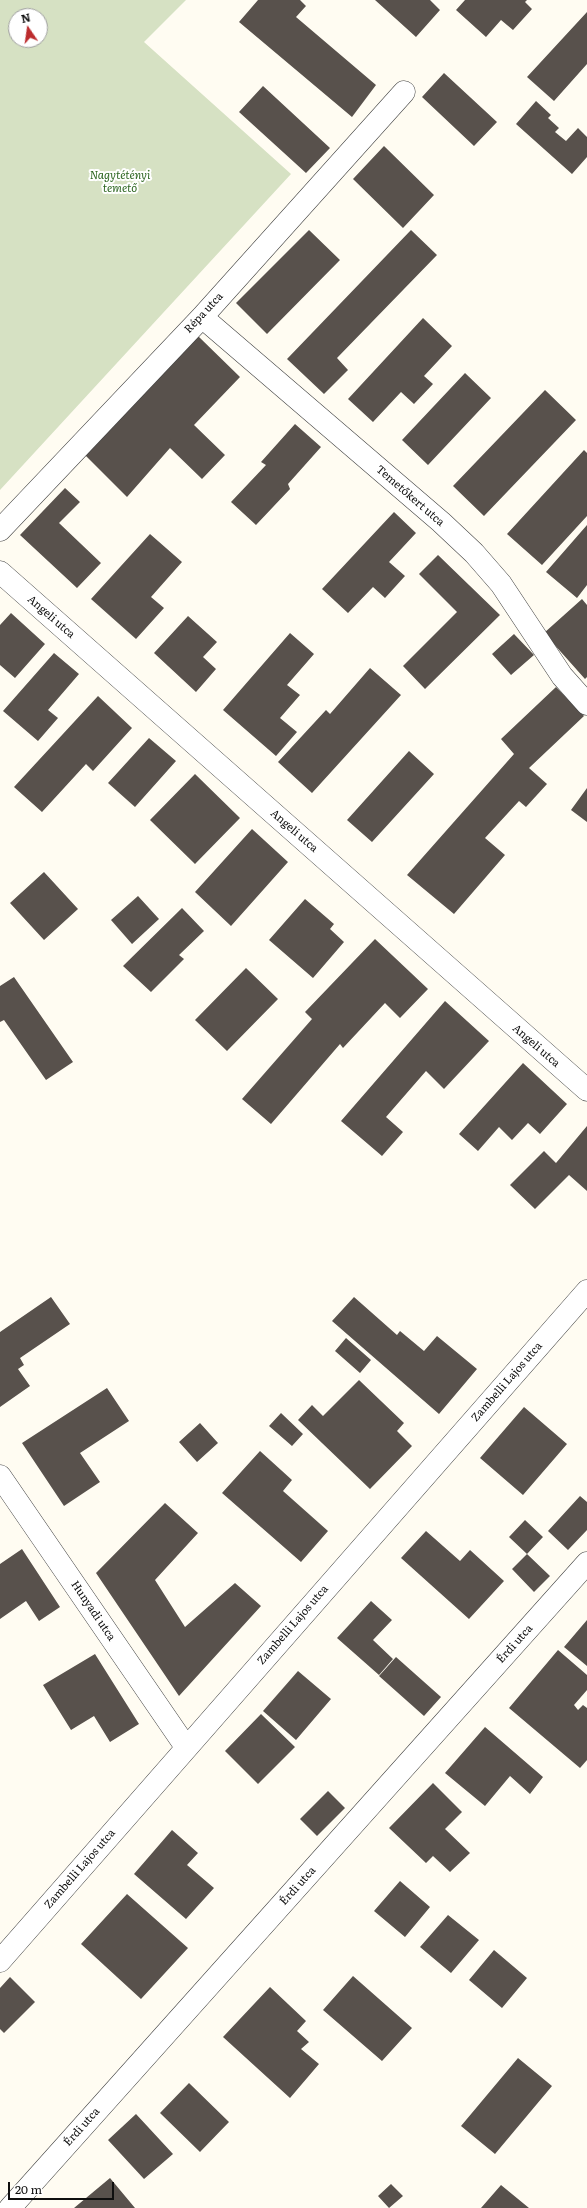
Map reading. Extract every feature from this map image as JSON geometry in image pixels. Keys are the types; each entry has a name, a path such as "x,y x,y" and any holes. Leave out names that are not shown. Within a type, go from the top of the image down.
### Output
{"street":[{"name":"Répa utca","path":"0,530 202,316 404,92"},
{"name":"Temetőkert utca","path":"202,316 442,522 474,552 501,584 562,676 587,704"},
{"name":"Angeli utca","path":"0,572 587,1090"},
{"name":"Zambelli Lajos utca","path":"0,1961 587,1291"},
{"name":"Hunyadi utca","path":"0,1476 186,1747"},
{"name":"Érdi utca","path":"10,2208 587,1563"}],"green space":[{"name":"Nagytétényi temető","path":"0,0 186,0 144,42 291,174 0,490"}],"building":[{"path":"258,0 300,0 306,6 296,17 376,85 352,117 239,22"},
{"path":"375,0 430,0 440,10 416,37"},
{"path":"465,0 527,0 525,2 532,9 513,30 501,20 486,37 456,10"},
{"path":"587,12 587,64 554,101 527,77"},
{"path":"444,73 497,122 474,146 422,97"},
{"path":"263,86 330,148 306,173 239,112"},
{"path":"536,101 551,115 548,118 559,128 555,132 566,141 578,128 587,137 587,157 572,174 516,124"},
{"path":"384,146 434,195 403,228 353,179"},
{"path":"309,230 340,260 267,334 236,303"},
{"path":"411,230 437,255 337,358 348,370 324,394 287,359"},
{"path":"423,318 452,346 424,376 433,384 414,404 401,392 373,422 348,399"},
{"path":"198,336 240,377 194,425 225,455 202,479 170,448 127,497 85,455"},
{"path":"465,373 491,398 428,465 402,440"},
{"path":"545,390 576,420 484,516 453,486"},
{"path":"295,424 321,447 288,484 290,489 256,525 231,502 266,465 261,462"},
{"path":"584,450 587,453 587,516 542,565 507,534"},
{"path":"65,488 80,502 59,523 101,563 77,588 20,535"},
{"path":"394,512 416,533 389,562 405,576 385,598 373,587 348,613 322,589"},
{"path":"587,525 587,585 577,598 546,572"},
{"path":"150,534 182,562 151,597 164,608 136,639 91,599"},
{"path":"438,555 500,615 425,689 403,666 457,612 419,574"},
{"path":"582,599 587,605 587,677 585,679 544,633"},
{"path":"11,613 45,644 15,678 0,665 0,625"},
{"path":"188,616 217,642 203,657 216,669 196,692 154,653"},
{"path":"290,633 314,654 287,685 300,695 280,718 297,732 276,756 223,710"},
{"path":"514,634 534,655 511,675 492,654"},
{"path":"54,653 79,674 48,710 58,718 38,741 3,711"},
{"path":"370,668 401,695 312,793 278,762 326,710 330,714"},
{"path":"556,687 584,716 529,768 547,784 526,807 519,801 485,838 505,855 454,914 407,875 514,754 501,739"},
{"path":"98,696 132,728 93,771 86,764 42,812 14,787"},
{"path":"149,738 176,761 135,807 108,783"},
{"path":"409,751 434,774 372,842 347,820"},
{"path":"195,774 240,818 195,864 150,820"},
{"path":"587,788 587,822 571,810"},
{"path":"252,829 288,862 231,926 195,892"},
{"path":"44,872 78,909 44,940 10,903"},
{"path":"138,896 159,919 132,944 111,920"},
{"path":"305,899 334,924 330,929 344,942 313,978 269,940"},
{"path":"182,908 204,931 179,955 184,959 151,992 123,966"},
{"path":"375,939 428,989 400,1018 385,1003 343,1048 340,1044 271,1124 242,1099 312,1019 305,1012"},
{"path":"246,968 278,999 227,1051 195,1020"},
{"path":"14,977 73,1062 46,1080 4,1020 0,1022 0,986"},
{"path":"445,1001 489,1041 444,1089 426,1071 386,1117 403,1132 382,1156 341,1121"},
{"path":"523,1063 567,1104 540,1134 528,1123 512,1140 499,1127 478,1151 459,1134"},
{"path":"587,1126 587,1191 569,1175 535,1209 510,1185 544,1151 556,1163"},
{"path":"51,1297 70,1324 20,1358 24,1365 18,1369 30,1386 0,1407 0,1332"},
{"path":"354,1297 397,1335 400,1331 424,1351 437,1336 477,1369 439,1414 332,1321"},
{"path":"346,1338 371,1360 360,1373 335,1351"},
{"path":"359,1380 404,1423 397,1431 412,1446 370,1489 298,1420 312,1405 323,1416"},
{"path":"107,1388 129,1421 80,1453 100,1482 64,1506 22,1443"},
{"path":"524,1407 567,1444 523,1495 480,1458"},
{"path":"281,1413 303,1434 292,1446 269,1426"},
{"path":"200,1423 218,1443 197,1462 179,1442"},
{"path":"260,1451 292,1480 283,1491 328,1531 301,1562 222,1493"},
{"path":"580,1496 587,1502 587,1530 568,1550 548,1531"},
{"path":"165,1503 198,1533 155,1580 185,1627 235,1583 261,1606 179,1696 96,1573"},
{"path":"525,1520 543,1537 527,1554 509,1537"},
{"path":"426,1531 460,1561 470,1550 504,1581 469,1619 401,1558"},
{"path":"22,1549 60,1607 39,1621 26,1601 0,1619 0,1564"},
{"path":"527,1554 550,1576 534,1592 512,1569"},
{"path":"371,1601 392,1620 373,1640 393,1659 379,1675 337,1638"},
{"path":"587,1620 587,1666 564,1647"},
{"path":"558,1650 587,1675 587,1690 574,1705 578,1710 583,1705 587,1708 587,1760 580,1768 509,1708"},
{"path":"95,1654 139,1724 110,1742 94,1716 71,1730 43,1685"},
{"path":"396,1657 441,1697 424,1716 379,1676"},
{"path":"298,1671 331,1699 296,1740 263,1711"},
{"path":"261,1714 295,1747 258,1784 225,1751"},
{"path":"485,1727 543,1777 530,1794 510,1776 485,1806 445,1773"},
{"path":"433,1783 462,1812 445,1829 470,1853 450,1872 433,1856 426,1863 389,1828"},
{"path":"328,1791 345,1808 317,1836 300,1819"},
{"path":"172,1830 198,1853 187,1865 214,1888 186,1919 134,1874"},
{"path":"400,1881 430,1907 405,1937 374,1911"},
{"path":"127,1894 188,1948 141,1999 81,1944"},
{"path":"448,1915 479,1940 451,1973 420,1947"},
{"path":"494,1950 527,1978 502,2008 469,1980"},
{"path":"353,1976 412,2028 382,2061 323,2010"},
{"path":"10,1977 35,2002 4,2033 0,2029 0,1988"},
{"path":"270,1987 306,2021 297,2031 309,2042 301,2049 319,2064 290,2098 223,2037"},
{"path":"518,2058 552,2086 495,2154 461,2126"},
{"path":"189,2083 229,2122 200,2152 160,2113"},
{"path":"136,2114 173,2154 144,2179 108,2140"},
{"path":"110,2178 135,2208 74,2208"},
{"path":"391,2184 403,2196 389,2208 378,2196"},
{"path":"501,2185 529,2208 481,2208"}]}
